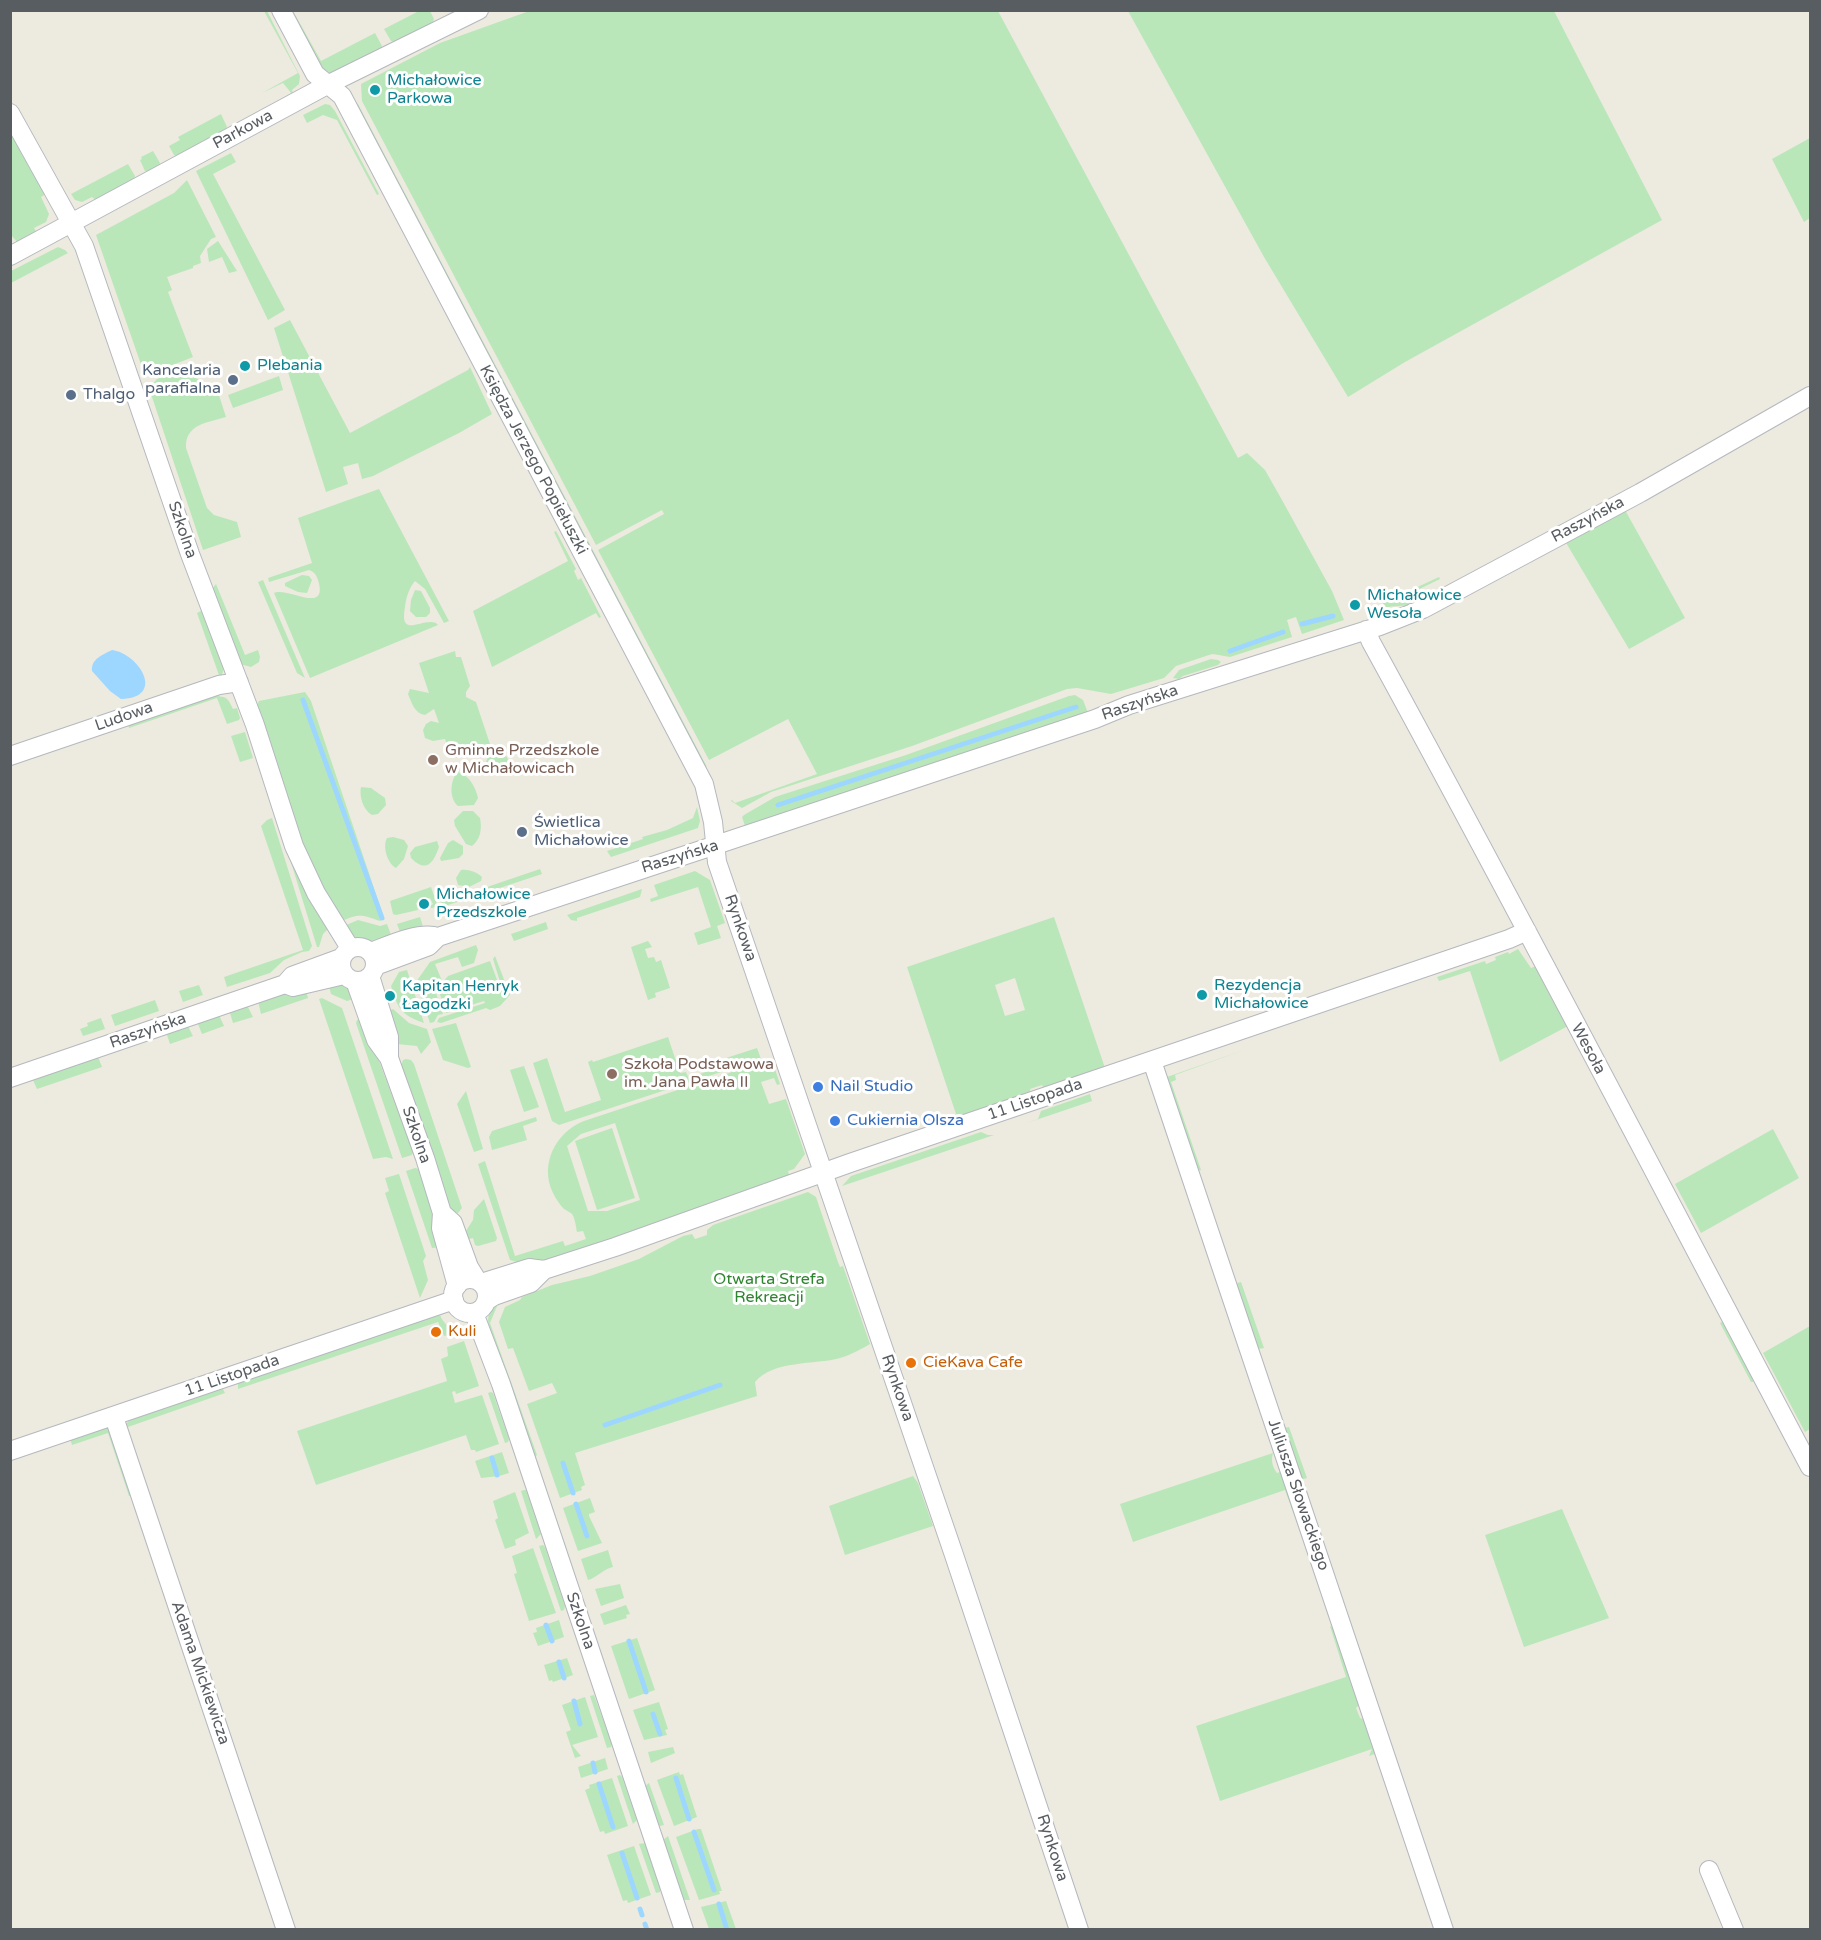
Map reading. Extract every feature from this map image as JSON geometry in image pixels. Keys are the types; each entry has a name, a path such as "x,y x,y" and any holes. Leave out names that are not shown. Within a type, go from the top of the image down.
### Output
{"street":[{"name":"Księdza Jerzego Popiełuszki","path":"281,10 315,74 340,94 348,108 701,778 710,807 716,846"},
{"name":"Parkowa","path":"10,256 327,85 479,10"},
{"name":"Szkolna","path":"10,113 84,246 190,554 239,682 294,846 316,893 358,965 389,1037 389,1058 442,1213 441,1228 455,1293"},
{"name":"Raszyńska","path":"10,1078 285,984 292,976 358,965 398,942 429,934 438,937 1095,719 1129,705 1366,630 1434,604 1640,493 1810,396"},
{"name":"Wesoła","path":"1366,630 1804,1439 1810,1467"},
{"name":"Ludowa","path":"10,756 219,685 239,682"},
{"name":"Rynkowa","path":"716,846 717,862 1079,1929"},
{"name":"11 Listopada","path":"480,1307 494,1296 531,1283 544,1270 1527,931"},
{"name":"Juliusza Słowackiego","path":"1152,1061 1444,1929"},
{"name":"Szkolna","path":"442,1213 453,1223 469,1267 479,1281"},
{"name":"11 Listopada","path":"479,1281 529,1268 544,1270"},
{"path":"465,1280 479,1281 487,1291 480,1307 461,1310 455,1293 465,1280"},
{"name":"11 Listopada","path":"10,1451 114,1416 455,1293"},
{"name":"Szkolna","path":"480,1307 501,1384 684,1929"},
{"name":"Adama Mickiewicza","path":"114,1416 286,1929"},
{"path":"1709,1870 1734,1929"}],"green space":[{"path":"532,10 998,11 1238,458 1247,453 1265,470 1332,591 1344,620 1302,634 1296,617 1287,620 1292,637 1230,657 1209,655 1176,666 1164,678 1111,694 1077,688 1067,689 912,746 771,792 742,808 731,801 735,803 817,774 788,719 709,760 598,550 664,514 662,510 596,545 362,101 361,84 440,43"},
{"path":"264,11 267,11 300,76 299,84 292,90 292,94 283,83 262,93 298,73"},
{"path":"289,11 293,11 321,61 375,33 382,46 380,51 330,73 323,71"},
{"path":"419,11 430,11 434,19 432,24 395,43 391,41 384,29"},
{"path":"1128,11 1554,11 1662,220 1405,362 1348,397 1264,257"},
{"path":"355,101 358,104 707,767 702,764"},
{"path":"325,104 330,105 335,111 379,194 377,195 337,120 323,115 307,123 303,115"},
{"path":"221,114 227,127 225,132 196,148 194,146 178,157 174,155 169,146 180,140 178,137"},
{"path":"10,129 46,194 41,197 49,214 46,222 34,228 37,233 18,243 11,235"},
{"path":"1810,138 1810,218 1804,222 1772,159"},
{"path":"153,151 160,163 158,168 149,172 145,171 141,157"},
{"path":"231,153 236,162 213,174 285,310 268,320 196,171"},
{"path":"128,164 135,176 133,181 97,201 92,197 82,202 75,200 71,194"},
{"path":"187,180 216,237 211,239 200,256 201,263 167,277 172,290 168,292 193,357 145,376 96,235 174,193"},
{"path":"218,241 237,271 229,273 222,257 209,262 207,249"},
{"path":"58,247 68,253 11,283 11,271"},
{"path":"290,320 350,433 470,367 492,414 373,476 362,479 358,463 343,467 348,484 326,492 274,328"},
{"path":"181,370 207,384 216,386 226,417 193,429 189,434 186,448 207,508 214,515 237,522 241,537 203,550 149,388 157,379"},
{"path":"279,376 283,390 233,408 228,395"},
{"path":"379,489 449,621 444,623 425,589 415,581 406,600 405,623 413,625 430,622 438,625 310,678 274,593 288,593 312,598 318,596 320,591 317,578 309,570 269,582 268,578 312,563 298,518"},
{"path":"1625,510 1685,618 1629,649 1565,541"},
{"path":"556,531 576,569 574,571 578,580 581,578 601,617 599,618 596,613 492,667 473,611 568,561 554,532"},
{"path":"302,575 309,576 312,580 307,593 285,586 285,583"},
{"path":"1439,577 1440,579 1407,595 1412,604 1385,608 1383,603"},
{"path":"263,580 305,678 297,673 258,582"},
{"path":"216,584 245,655 258,650 259,662 251,667 240,664 212,589"},
{"path":"415,590 421,591 430,608 430,613 426,617 416,617 410,611"},
{"path":"204,612 224,665 220,678 197,613"},
{"path":"455,651 456,657 461,657 470,686 466,697 476,702 491,747 456,758 457,753 448,748 445,739 433,741 425,738 423,730 426,724 431,721 439,723 434,709 425,715 421,714 414,707 408,694 410,689 429,693 419,663"},
{"path":"1211,659 1221,662 1179,679 1173,678 1179,670"},
{"path":"305,692 311,701 384,918 380,921 361,916 342,921 324,891 287,802 257,705 259,701"},
{"path":"213,693 226,698 233,709 237,708 239,720 227,724 217,698 129,728 128,723"},
{"path":"1075,695 1083,700 1088,713 746,829 742,817 775,797 906,755"},
{"path":"245,732 253,758 240,762 231,736"},
{"path":"496,750 504,753 508,759 507,764 494,771 486,770 484,767 488,757"},
{"path":"457,772 468,778 474,786 478,798 474,805 458,806 455,803 451,790"},
{"path":"361,787 371,788 385,798 386,805 378,814 372,815 366,810 361,798"},
{"path":"697,807 700,821 698,828 611,857 607,851 667,830 693,818"},
{"path":"463,811 473,811 480,818 480,833 472,846 466,844 455,826 454,820"},
{"path":"272,818 312,946 309,951 284,960 270,973 227,987 224,977 303,950 261,826"},
{"path":"387,838 404,840 408,846 404,859 396,868 391,863 386,850"},
{"path":"453,840 463,846 463,854 459,858 441,861 440,858 448,843"},
{"path":"437,841 439,847 434,858 425,866 416,863 411,858 410,853 415,847"},
{"path":"290,859 328,929 323,934 319,947 317,947"},
{"path":"540,869 542,874 445,906 431,908 433,904 430,898 416,903 418,910 393,914 390,901 431,887 437,904"},
{"path":"461,870 469,870 478,874 482,877 481,881 469,887 458,885 456,878"},
{"path":"695,871 710,880 725,923 717,926 721,938 698,945 694,933 711,927 698,887 651,902 650,899 658,896 654,885"},
{"path":"642,889 640,897 577,918 577,921 571,920 567,915"},
{"path":"420,917 424,930 402,937 397,924"},
{"path":"1054,917 1105,1068 1044,1089 1042,1085 1030,1089 1031,1093 950,1120 948,1117 956,1114 907,967","holes":["1015,978 1025,1010 1005,1016 995,985"]},
{"path":"358,920 380,926 387,924 391,935 372,944 356,938 344,926"},
{"path":"546,922 548,929 514,941 511,934"},
{"path":"648,941 652,947 645,949 648,958 654,957 656,962 661,960 670,988 655,993 656,997 648,1000 631,947"},
{"path":"476,945 478,950 474,963 462,967 458,957 435,964 442,981 435,990 443,1014 438,1015 434,1022 430,1023 416,982 430,962"},
{"path":"1518,949 1531,968 1536,966 1568,1026 1500,1062 1470,971 1439,981 1437,977 1485,961 1486,964 1496,960 1495,957"},
{"path":"495,956 510,995 500,1006 490,1010 486,1008 441,1023 437,1022 439,1018 485,1003 484,1001 446,1013 438,988 448,976 490,961 499,985 501,985 493,959"},
{"path":"407,970 424,1023 405,1014 398,1006 393,994 391,986 399,972"},
{"path":"328,982 345,985 356,998 347,1001 331,994"},
{"path":"199,985 203,995 183,1002 179,991"},
{"path":"302,989 306,991 308,998 261,1014 258,1001"},
{"path":"322,998 342,1008 393,1159 386,1157 373,1159 319,999"},
{"path":"155,1000 159,1011 115,1026 111,1015"},
{"path":"247,1005 253,1017 233,1023 231,1011"},
{"path":"393,1009 409,1023 427,1029 431,1042 421,1054 417,1046 397,1044 386,1012"},
{"path":"219,1015 224,1026 202,1034 199,1022"},
{"path":"101,1018 105,1029 83,1036 80,1029 88,1026 87,1023"},
{"path":"363,1018 413,1152 412,1155 402,1158 356,1023 357,1020"},
{"path":"456,1023 471,1067 468,1068 443,1060 432,1029"},
{"path":"188,1026 193,1036 170,1044 168,1033"},
{"path":"668,1037 680,1073 686,1072 690,1082 559,1125 552,1121 533,1063 547,1058 565,1112 601,1100 588,1062"},
{"path":"757,1048 762,1062 757,1063 756,1061 696,1080 694,1076 726,1065 723,1059"},
{"path":"1244,1050 1175,1075 1176,1080 1171,1082 1201,1170 1197,1171 1167,1077"},
{"path":"98,1057 102,1067 37,1089 33,1080 34,1078"},
{"path":"403,1060 411,1060 414,1064 462,1208 458,1213 452,1211 444,1191 401,1066"},
{"path":"773,1063 780,1084 777,1085 774,1078 761,1082 769,1104 786,1099 805,1154 794,1169 788,1171 790,1178 564,1257 519,1267 517,1262 510,1260 478,1164 485,1161 515,1256 563,1241 565,1246 586,1239 583,1231 577,1232 573,1216 558,1202 549,1182 549,1160 558,1141 565,1133 584,1121 753,1065 754,1068","holes":["615,1123 640,1200 607,1211 588,1211 567,1146 581,1134"]},
{"path":"524,1066 539,1107 524,1112 510,1070"},
{"path":"466,1091 483,1149 474,1152 457,1104"},
{"path":"1090,1094 1092,1101 1024,1124 1038,1119 1041,1111"},
{"path":"536,1117 537,1121 523,1126 527,1140 492,1150 489,1137 492,1131"},
{"path":"612,1128 635,1198 597,1210 575,1141"},
{"path":"1773,1129 1799,1178 1701,1233 1675,1184"},
{"path":"981,1132 994,1135 842,1186 851,1176"},
{"path":"419,1169 442,1247 432,1248 406,1171"},
{"path":"399,1174 426,1256 423,1261 428,1280 420,1298 385,1193 389,1191 385,1178"},
{"name":"Otwarta Strefa Rekreacji","path":"808,1192 816,1197 870,1344 840,1358 795,1364 772,1370 755,1382 757,1396 575,1453 585,1485 581,1487 582,1490 560,1498 527,1404 557,1393 552,1383 529,1391 513,1348 508,1349 499,1322 505,1307 522,1297 552,1285 590,1276 639,1259 683,1236 692,1234 695,1239 707,1235 707,1230 713,1225"},
{"path":"484,1199 497,1238 496,1241 478,1246 475,1245 473,1238 465,1240 464,1234 473,1220 474,1210"},
{"path":"1241,1282 1264,1348 1255,1348 1234,1284"},
{"path":"500,1299 490,1323 536,1456 533,1455 488,1322 491,1309"},
{"path":"440,1315 454,1334 444,1336 438,1322 238,1389 238,1382"},
{"path":"1720,1323 1725,1323 1755,1378 1753,1382"},
{"path":"1810,1326 1810,1429 1805,1432 1763,1353"},
{"path":"464,1341 479,1386 456,1394 455,1391 452,1392 455,1403 482,1395 499,1444 476,1452 471,1450 466,1435 316,1485 297,1431 447,1381 441,1359 448,1356 447,1347"},
{"path":"222,1387 225,1393 128,1427 126,1424 129,1420"},
{"path":"491,1392 509,1439 505,1443 488,1393"},
{"path":"108,1427 133,1495 129,1496 108,1433 72,1445 70,1438"},
{"path":"1289,1427 1307,1478 1300,1480 1283,1428"},
{"path":"502,1452 509,1473 481,1478 475,1461"},
{"path":"1273,1453 1273,1465 1277,1473 1283,1471 1301,1525 1298,1526 1285,1490 1133,1542 1120,1504"},
{"path":"913,1476 918,1483 933,1526 845,1555 829,1506"},
{"path":"526,1490 541,1534 536,1539 521,1491"},
{"path":"515,1492 529,1533 515,1540 516,1545 505,1549 495,1520 498,1518 493,1501"},
{"path":"590,1498 595,1512 589,1516 602,1543 578,1551 563,1508"},
{"path":"1562,1509 1609,1618 1524,1647 1485,1535"},
{"path":"543,1545 565,1606 561,1611 539,1546"},
{"path":"533,1548 556,1613 529,1621 514,1574 517,1573 512,1556"},
{"path":"608,1550 613,1567 588,1580 581,1559"},
{"path":"620,1584 624,1598 601,1606 595,1589"},
{"path":"626,1605 630,1614 626,1615 627,1618 604,1625 600,1614"},
{"path":"559,1620 564,1637 538,1646 533,1633 537,1632 536,1628"},
{"path":"1330,1626 1335,1628 1361,1703 1356,1708 1360,1718 1366,1720 1377,1750 1375,1754 1369,1756 1372,1749 1220,1801 1196,1726 1346,1677"},
{"path":"637,1638 655,1690 629,1699 611,1646"},
{"path":"567,1658 573,1675 553,1682 549,1681 544,1665"},
{"path":"594,1695 612,1744 611,1747 607,1748 590,1696"},
{"path":"585,1697 598,1737 572,1745 581,1756 575,1758 566,1732 571,1730 562,1705"},
{"path":"659,1702 668,1729 665,1730 667,1735 644,1740 633,1710"},
{"path":"673,1747 675,1753 651,1763 648,1752"},
{"path":"605,1758 608,1769 581,1778 578,1767"},
{"path":"679,1772 680,1775 683,1774 697,1817 674,1826 657,1780"},
{"path":"620,1775 637,1820 633,1824 617,1776"},
{"path":"612,1778 628,1826 605,1834 604,1831 600,1832 585,1790 590,1788 589,1785"},
{"path":"649,1783 664,1825 658,1824 645,1786"},
{"path":"701,1829 722,1891 719,1891 720,1894 699,1900 676,1837"},
{"path":"668,1836 690,1900 684,1900 663,1840"},
{"path":"645,1843 660,1892 656,1893 639,1844"},
{"path":"634,1846 651,1895 628,1903 627,1900 623,1901 607,1855"},
{"path":"726,1901 736,1929 709,1929 701,1907"}],"water":[{"path":"112,650 132,659 144,676 143,691 135,697 121,699 110,691 92,671 95,660"}],"waterway":[{"path":"1302,624 1333,616"},
{"path":"1230,651 1283,632"},
{"path":"303,700 382,918"},
{"path":"778,805 1076,707"},
{"path":"605,1425 720,1385"},
{"path":"492,1458 497,1475"},
{"path":"563,1463 573,1493"},
{"path":"576,1504 587,1536"},
{"path":"546,1625 552,1641"},
{"path":"629,1641 646,1692"},
{"path":"559,1662 564,1678"},
{"path":"574,1701 580,1724"},
{"path":"653,1714 660,1734"},
{"path":"593,1763 595,1772"},
{"path":"676,1778 689,1819"},
{"path":"599,1784 613,1827"},
{"path":"694,1832 714,1890"},
{"path":"622,1853 637,1898"},
{"path":"719,1904 727,1930"},
{"path":"640,1909 642,1915"},
{"path":"645,1924 647,1930"}],"place":[{"name":"Michałowice Parkowa","path":"375,90"},
{"name":"Plebania","path":"245,366"},
{"name":"Kancelaria parafialna","path":"233,380"},
{"name":"Thalgo","path":"71,395"},
{"name":"Michałowice Wesoła","path":"1355,605"},
{"name":"Gminne Przedszkole w Michałowicach","path":"433,760"},
{"name":"Świetlica Michałowice","path":"522,832"},
{"name":"Michałowice Przedszkole","path":"424,904"},
{"name":"Rezydencja Michałowice","path":"1202,995"},
{"name":"Kapitan Henryk Łagodzki","path":"390,996"},
{"name":"Szkoła Podstawowa im. Jana Pawła II","path":"612,1074"},
{"name":"Nail Studio","path":"818,1087"},
{"name":"Cukiernia Olsza","path":"835,1121"},
{"name":"Kuli","path":"436,1332"},
{"name":"CieKava Cafe","path":"911,1363"}]}
